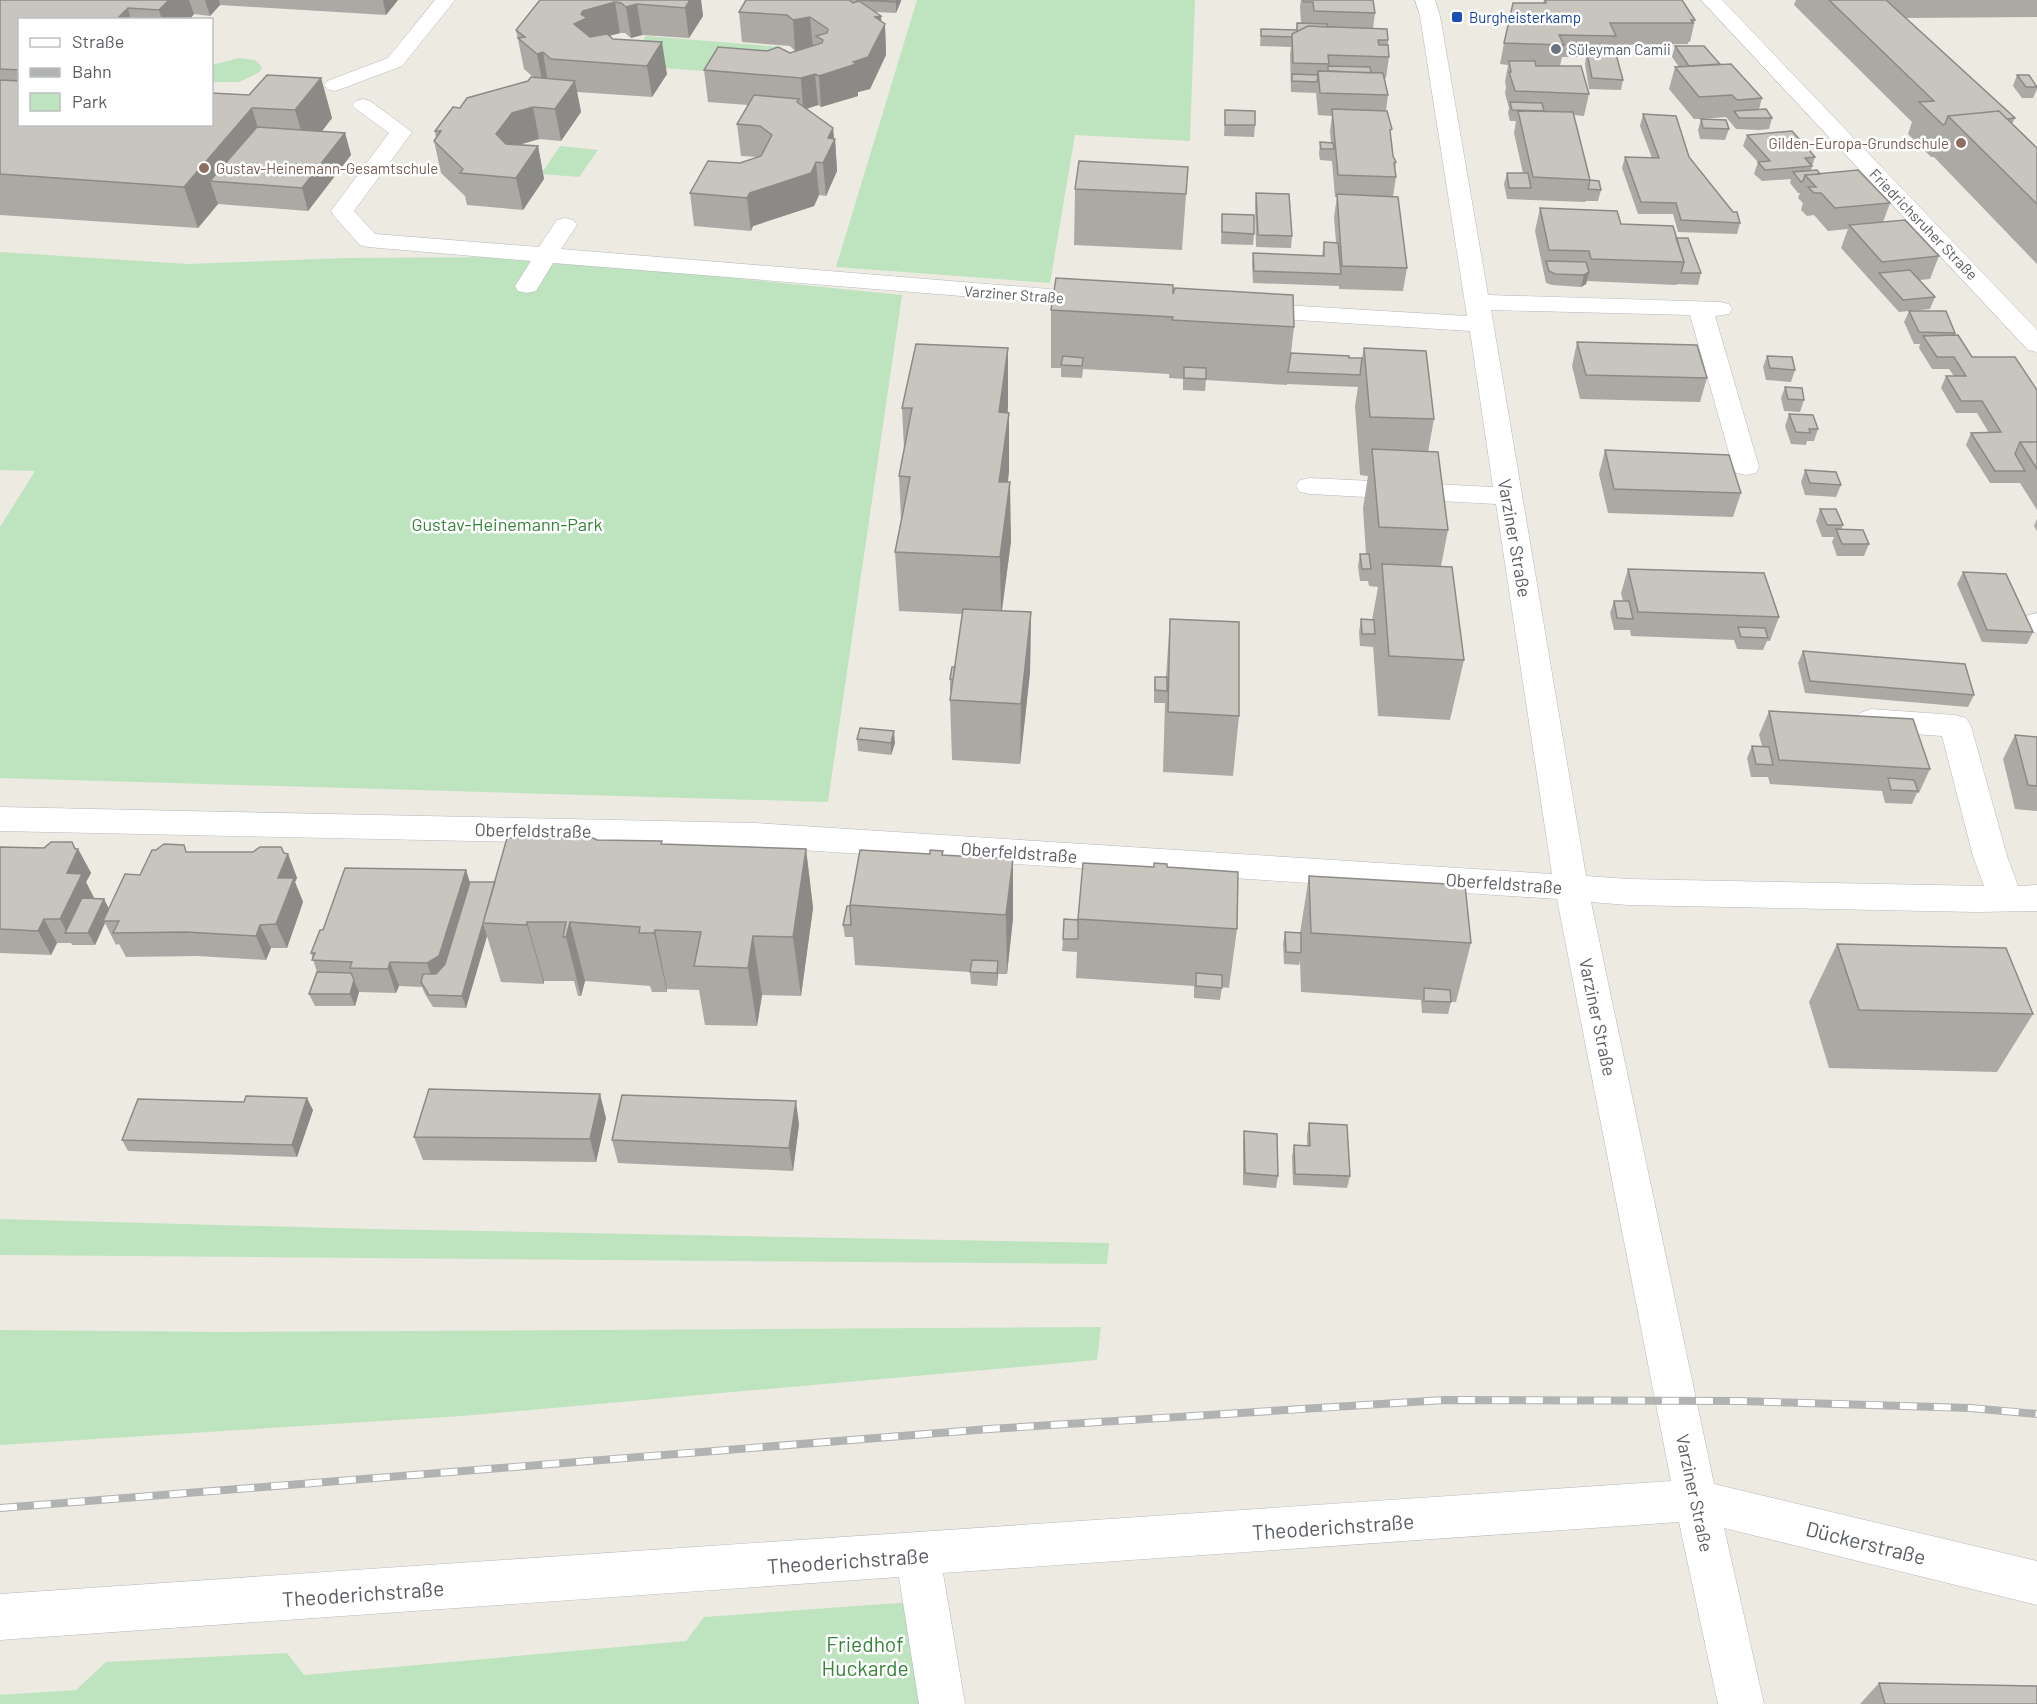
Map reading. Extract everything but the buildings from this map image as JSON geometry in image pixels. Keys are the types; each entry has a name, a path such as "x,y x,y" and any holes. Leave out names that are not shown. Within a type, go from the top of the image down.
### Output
{"street":[{"path":"334,85 395,62 446,0"},
{"name":"Varziner Straße","path":"1425,0 1430,16 1480,313 1571,888 1696,1500 1741,1704"},
{"name":"Friedrichsruher Straße","path":"1711,0 2027,320 2037,345"},
{"name":"Varziner Straße","path":"363,105 401,132 342,211 368,240 1116,301"},
{"path":"527,286 565,225"},
{"path":"1222,308 1480,313 1710,309 1746,466"},
{"path":"1310,486 1508,496"},
{"path":"1847,718 1955,726 1990,856 2021,897"},
{"name":"Oberfeldstraße","path":"0,819 755,835 1628,892 2021,897"},
{"name":"Theoderichstraße","path":"0,1617 1696,1500"},
{"name":"Dückerstraße","path":"1696,1500 2037,1583"},
{"path":"918,1555 942,1704"}],"green space":[{"path":"917,0 1195,0 1190,141 1075,135 1050,283 836,267"},
{"path":"646,36 782,47 765,76 626,65"},
{"path":"239,58 255,60 262,67 260,72 239,82 213,82 213,65"},
{"path":"560,146 598,150 579,177 541,174"},
{"name":"Gustav-Heinemann-Park","path":"0,252 188,264 345,258 519,257 902,295 828,802 0,778 0,527 35,471 0,470"},
{"path":"0,1219 372,1229 1109,1243 1107,1264 0,1255"},
{"path":"1101,1327 1097,1360 462,1416 0,1445 0,1330 231,1332"},
{"name":"Friedhof Huckarde","path":"912,1602 924,1704 0,1704 0,1695 76,1690 106,1662 287,1653 304,1675 686,1641 704,1617"}],"railway":[{"path":"0,1508 989,1429 1444,1400 1740,1401 1970,1408 2037,1414"}],"place":[{"name":"Burgheisterkamp","path":"1457,17"},
{"name":"Süleyman Camii","path":"1556,49"},
{"name":"Gilden-Europa-Grundschule","path":"1961,143"},
{"name":"Gustav-Heinemann-Gesamtschule","path":"204,168"}]}
